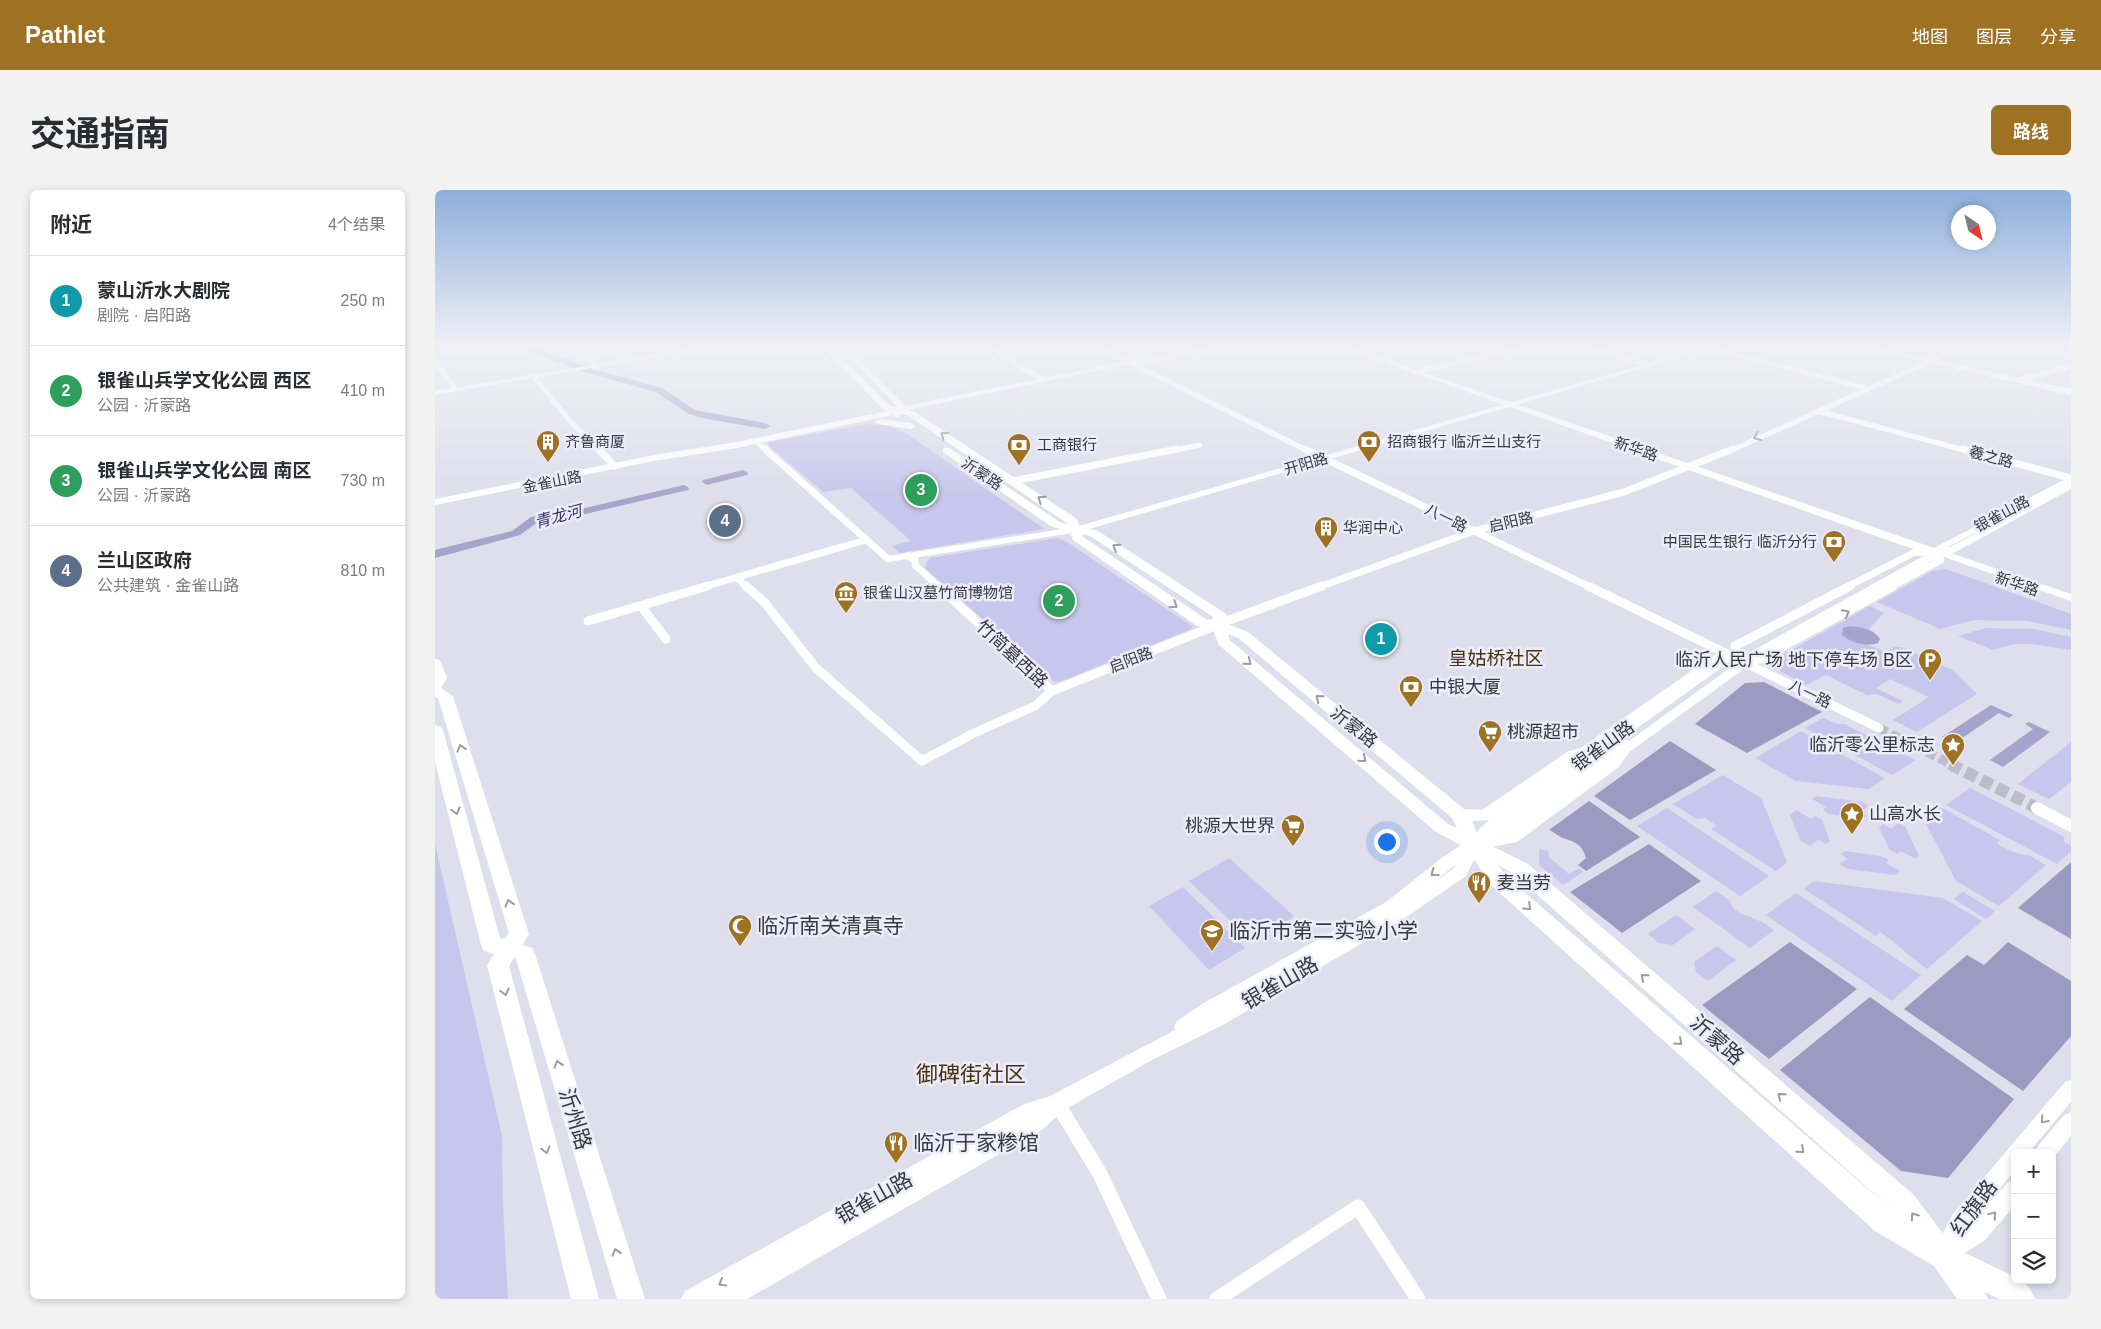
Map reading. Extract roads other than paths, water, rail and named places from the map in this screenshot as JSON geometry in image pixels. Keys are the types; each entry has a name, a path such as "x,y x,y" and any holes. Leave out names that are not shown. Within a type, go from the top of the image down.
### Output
{"main road":[{"path":"818,427 860,414 869,407 872,397"},
{"name":"沂蒙路","path":"876,397 887,408 912,414 1073,521 1077,538 1194,618 1202,623 1218,625 1243,635 1460,815 1473,845 1500,882 1884,1222 1942,1256 2009,1289 2021,1299"},
{"name":"沂蒙路","path":"818,427 883,422 915,429 896,417 901,405 893,397"},
{"path":"900,397 913,401 952,400"},
{"name":"金雀山路","path":"435,504 656,461 667,457 967,397"},
{"name":"金雀山路","path":"952,400 969,397"},
{"name":"新华路","path":"1485,397 1935,553 1949,560 2071,603"},
{"path":"927,424 925,416 928,412 952,400"},
{"name":"金雀山路","path":"435,504 615,466 757,441 818,427"},
{"name":"沂蒙路","path":"940,446 1056,525 1076,530"},
{"name":"银雀山路","path":"693,1299 1031,1111 1057,1103 1145,1054 1217,1019 1402,912 1460,872 1473,845 1495,824 1590,752 1723,660 1739,658 1761,650 1931,557 1941,546 2071,479"},
{"name":"银雀山路","path":"1935,553 2071,479"},
{"name":"新华路","path":"1935,553 1955,557 2071,598"},
{"name":"沂蒙路","path":"1218,625 1225,642 1442,828 1521,869 1905,1204 1974,1299"},
{"name":"银雀山路","path":"1473,845 1504,831 1734,665 1739,658"},
{"path":"435,663 440,678 435,686"},
{"name":"沂州路","path":"435,691 445,696 519,934 498,965 585,1299"},
{"name":"沂州路","path":"435,730 491,945 509,948 525,954 631,1299"},
{"path":"1473,845 1512,838 1614,764 1629,739"},
{"path":"1460,815 1485,816 1590,752"},
{"name":"银雀山路","path":"724,1299 1036,1122 1057,1103"}],"street":[{"path":"550,397 570,421 615,466"},
{"name":"八一路","path":"1197,397 1739,658 1879,728"},
{"name":"开阳路","path":"888,559 1076,530 1543,397"},
{"name":"启阳路","path":"738,579 765,603 816,668 922,761 974,733 1035,706 1052,691 1218,625 1474,531 1624,492 1689,468 1848,397"},
{"name":"羲之路","path":"1818,411 2071,479"},
{"path":"757,441 888,559"},
{"path":"1013,481 1199,445"},
{"path":"588,621 738,579 866,540"},
{"name":"竹简墓西路","path":"908,556 915,560 915,565 1052,691"},
{"path":"641,606 665,639"},
{"path":"1614,764 1627,748 1739,667 1739,658"},
{"path":"2037,808 2071,826"},
{"name":"红旗路","path":"2020,1149 2071,1088"},
{"path":"1057,1103 1072,1123 1106,1185 1159,1299"},
{"path":"2048,1149 2071,1121"},
{"name":"红旗路","path":"1942,1256 1960,1220 2011,1160"},
{"name":"红旗路","path":"1942,1256 1977,1234 2011,1194"},
{"path":"1217,1299 1358,1207 1418,1299"}],"waterway":[{"name":"青龙河","path":"669,397 692,412 705,416 765,426"},
{"name":"青龙河","path":"707,482 743,473"},
{"name":"青龙河","path":"435,554 516,533 535,519 581,512 684,488"}],"tunnel":[{"path":"1879,728 1953,765"},
{"path":"1950,764 2037,808"}],"place":[{"name":"齐鲁商厦","path":"548,463"},
{"name":"招商银行 临沂兰山支行","path":"1369,463"},
{"name":"工商银行","path":"1019,466"},
{"name":"银雀山兵学文化公园 南区","path":"921,490"},
{"name":"兰山区政府","path":"725,521"},
{"name":"华润中心","path":"1326,549"},
{"name":"中国民生银行 临沂分行","path":"1834,563"},
{"name":"银雀山兵学文化公园 西区","path":"1059,601"},
{"name":"银雀山汉墓竹简博物馆","path":"846,614"},
{"name":"蒙山沂水大剧院","path":"1381,639"},
{"name":"临沂人民广场 地下停车场 B区","path":"1930,681"},
{"name":"中银大厦","path":"1411,708"},
{"name":"桃源超市","path":"1490,753"},
{"name":"临沂零公里标志","path":"1953,766"},
{"name":"山高水长","path":"1852,835"},
{"name":"桃源大世界","path":"1293,847"},
{"name":"麦当劳","path":"1479,904"},
{"name":"临沂南关清真寺","path":"740,947"},
{"name":"临沂市第二实验小学","path":"1212,952"},
{"name":"临沂于家糁馆","path":"896,1164"}],"district":[{"name":"皇姑桥社区","path":"1496,658"},
{"name":"御碑街社区","path":"971,1074"}]}
